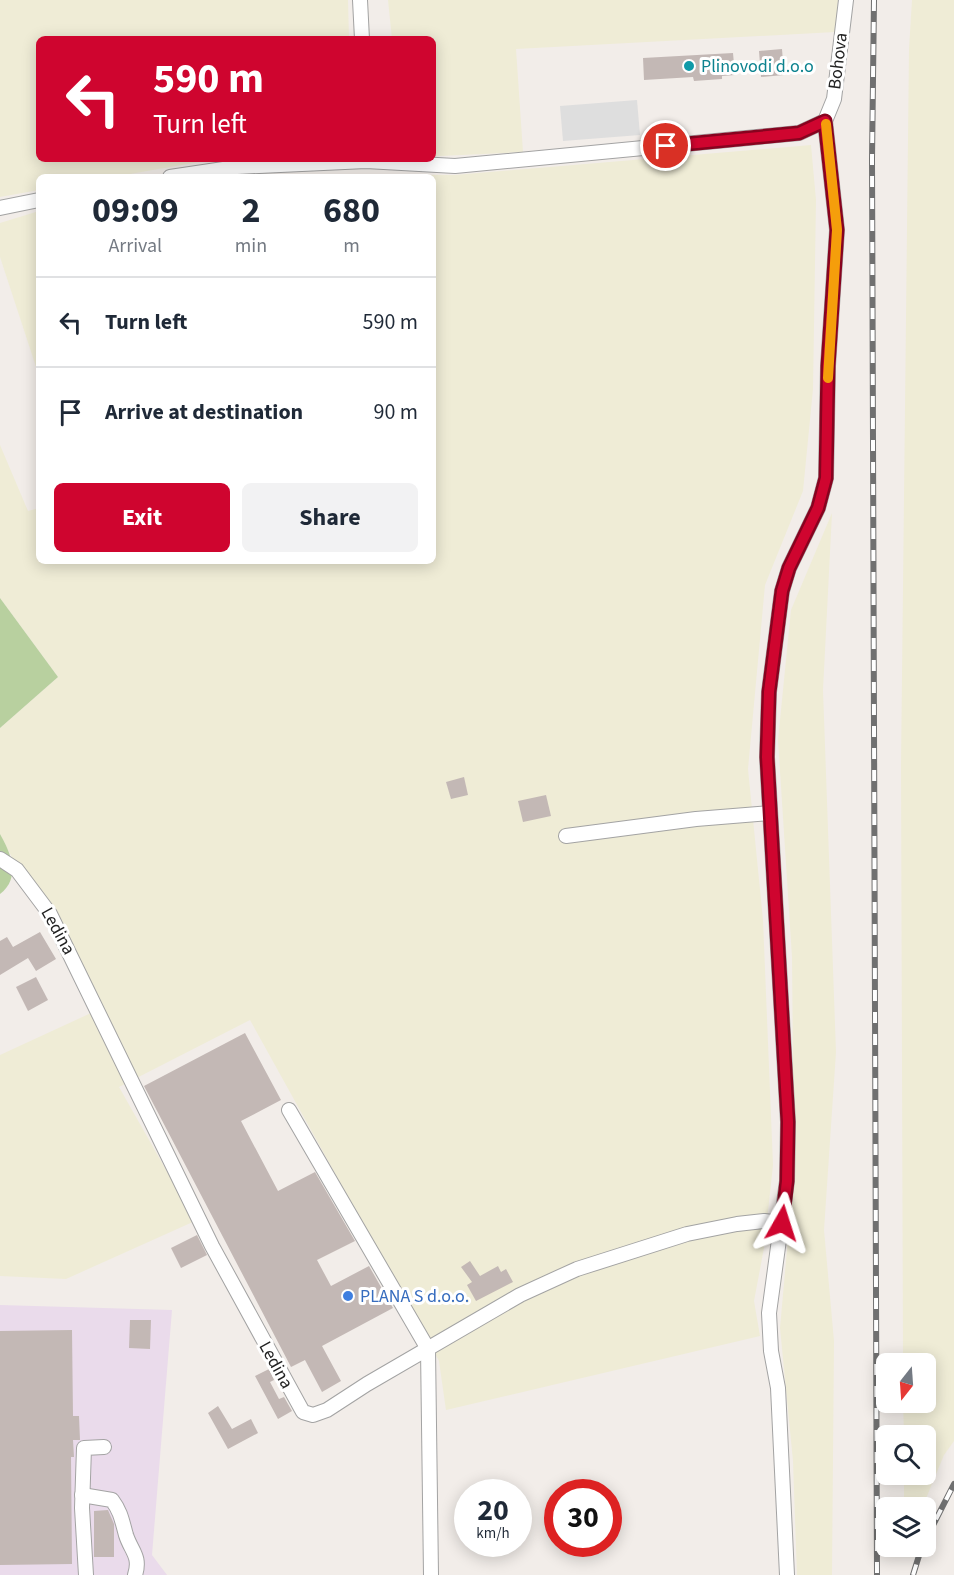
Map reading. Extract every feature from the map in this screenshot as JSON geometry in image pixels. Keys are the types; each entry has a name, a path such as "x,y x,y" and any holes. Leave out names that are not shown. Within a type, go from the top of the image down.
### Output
{"street":[{"path":"360,0 362,36"},
{"name":"Bohova","path":"825,121 834,99 846,0"},
{"path":"396,162 455,166 799,133 825,121 837,230 828,366 826,478 818,508 789,568 782,591 769,692 767,757 788,1122 787,1181 770,1313 771,1351 778,1388 787,1575"},
{"path":"190,174 237,167 329,162"},
{"path":"0,208 36,201"},
{"path":"566,836 696,819 770,813"},
{"name":"Ledina","path":"0,859 17,870 50,914 212,1246 303,1412 313,1415 327,1410 520,1295 577,1269 687,1234 737,1224 764,1221 782,1223"},
{"path":"289,1110 428,1348 431,1575"},
{"path":"86,1575 82,1496 84,1448 104,1447"},
{"path":"82,1496 112,1500 121,1512 127,1537 137,1553 138,1562 135,1575"}],"shaded area":[{"path":"0,0 348,0 349,36 36,36 36,162 199,162 130,174 36,174 36,191 0,197"},
{"path":"388,0 838,0 835,32 516,49 523,152 436,156 436,36 392,36"},
{"path":"912,0 954,0 954,1441 944,1455 936,1474 936,1425 904,1425 903,1413 936,1413 936,1353 903,1353 901,766 909,49"},
{"path":"637,100 640,135 563,141 560,106"},
{"path":"811,145 816,200 813,389 803,491 765,585 748,769 763,920 773,1165 764,1248 754,1301 760,1336 446,1410 439,1361 250,1020 119,1087 195,1221 66,1279 0,1276 0,1055 91,1013 0,834 0,728 58,677 0,598 0,445 28,511 36,509 36,564 436,564 436,175"},
{"path":"36,212 36,367 0,257 0,223"},
{"path":"832,513 823,690 836,1052 824,1230 834,1341 832,1575 797,1575 793,1461 780,1328 794,1172 792,957 778,740 791,610"},
{"path":"0,1305 172,1310 152,1555 167,1575 0,1575"},
{"path":"904,1485 932,1485 927,1497 904,1497"}],"green space":[{"path":"0,598 58,677 0,728"},
{"path":"0,834 8,849 12,873 6,888 0,894"}],"building":[{"path":"782,49 784,75 761,77 759,51"},
{"name":"Plinovodi d.o.o","path":"733,53 735,75 722,76 722,79 694,81 693,77 644,80 643,58"},
{"path":"464,777 468,795 451,799 446,782"},
{"path":"546,795 551,816 523,822 518,801"},
{"path":"40,932 56,959 36,971 28,958 0,975 0,941 7,937 13,947"},
{"path":"36,977 48,1000 28,1011 16,987"},
{"path":"245,1033 281,1100 241,1121 278,1191 315,1172 355,1241 317,1260 331,1286 369,1266 393,1308 322,1346 341,1381 322,1392 305,1360 291,1367 144,1086"},
{"path":"197,1235 207,1255 181,1268 171,1248"},
{"path":"470,1261 480,1276 498,1266 501,1272 506,1269 513,1282 476,1301 467,1285 472,1282 461,1267"},
{"path":"130,1320 151,1320 150,1349 129,1348"},
{"path":"72,1330 73,1416 79,1416 80,1440 73,1440 74,1457 71,1457 72,1564 0,1565 0,1331"},
{"path":"269,1369 274,1380 270,1382 279,1399 284,1397 292,1411 278,1419 255,1376"},
{"path":"218,1406 232,1429 251,1419 258,1433 228,1449 208,1413"},
{"path":"108,1510 114,1524 114,1557 94,1557 94,1511"}],"railway":[{"path":"874,0 872,159 877,1575"},
{"path":"936,1519 954,1484"},
{"path":"913,1575 919,1557"}],"slow traffic":[{"path":"826,124 837,230 828,378"}],"place":[{"name":"Plinovodi d.o.o","path":"689,66"},
{"name":"PLANA S d.o.o.","path":"348,1296"}],"route":[{"path":"666,146 799,133 825,121 837,230 828,366 826,478 818,508 789,568 782,591 769,692 767,757 788,1122 787,1181 782,1223"}]}
